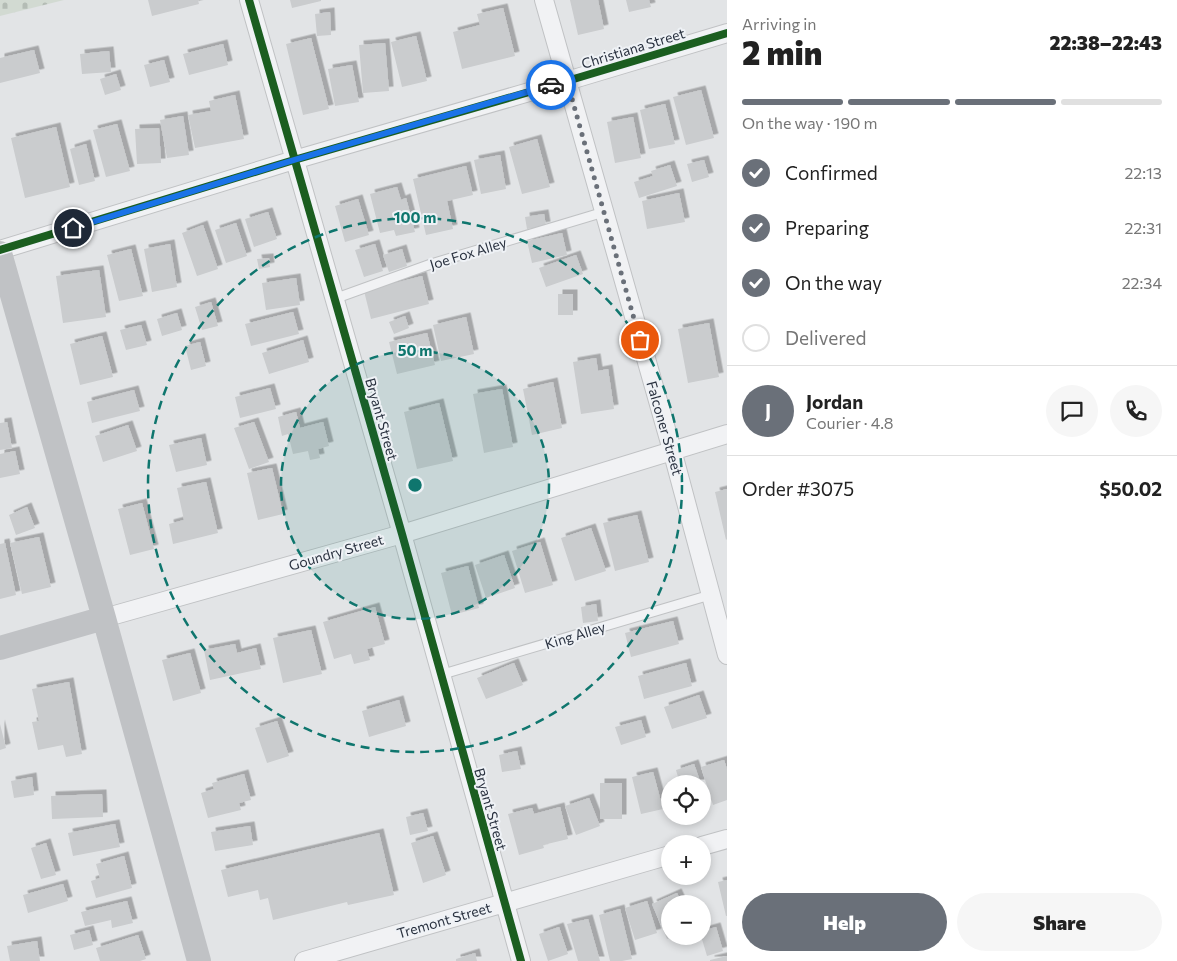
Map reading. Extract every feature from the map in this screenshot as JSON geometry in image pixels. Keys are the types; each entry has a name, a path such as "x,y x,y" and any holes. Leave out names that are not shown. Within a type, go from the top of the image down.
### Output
{"street":[{"name":"Bryant Street","path":"249,0 402,534 521,961"},
{"name":"Falconer Street","path":"544,0 672,450 727,656"},
{"name":"Christiana Street","path":"0,252 294,160 567,81 727,32"},
{"path":"0,252 199,961"},
{"name":"Goundry Street","path":"0,648 402,534 727,434"},
{"path":"711,843 727,839"},
{"name":"Tremont Street","path":"304,961 661,858"}],"lane":[{"name":"Joe Fox Alley","path":"334,299 431,264 604,212"},
{"name":"King Alley","path":"440,675 710,595"}],"green space":[{"path":"0,0 64,0 0,16"}],"building":[{"path":"148,0 198,0 199,4 152,16"},
{"path":"290,0 321,0 321,1 292,8"},
{"path":"570,0 598,0 604,29 578,35"},
{"path":"626,0 649,0 651,7 629,12"},
{"path":"503,8 515,56 462,69 453,32 480,25 477,14"},
{"path":"330,12 331,35 317,36 315,14"},
{"path":"416,36 427,81 402,87 391,42"},
{"path":"311,38 329,109 303,115 286,44"},
{"path":"385,43 389,91 363,93 359,45"},
{"path":"223,44 228,65 189,75 183,54"},
{"path":"34,50 40,73 0,83 0,58"},
{"path":"109,51 111,72 82,74 80,54"},
{"path":"164,60 170,82 150,87 144,65"},
{"path":"352,65 359,102 335,106 328,69"},
{"path":"116,74 121,90 105,95 100,79"},
{"path":"701,90 714,138 686,145 673,97"},
{"path":"235,95 244,139 195,148 188,115 211,111 209,101"},
{"path":"665,104 675,144 649,149 640,110"},
{"path":"183,116 189,155 167,158 160,120"},
{"path":"633,117 641,158 615,163 607,122"},
{"path":"117,124 130,171 106,177 93,130"},
{"path":"56,127 70,187 25,198 11,138"},
{"path":"159,128 161,163 137,164 135,129"},
{"path":"537,139 550,187 522,194 509,147"},
{"path":"86,144 95,181 79,185 70,149"},
{"path":"500,155 506,189 481,194 474,160"},
{"path":"704,160 709,177 692,182 687,164"},
{"path":"670,165 677,186 639,198 634,182 653,176 651,171"},
{"path":"466,166 473,195 447,201 453,229 426,235 413,179"},
{"path":"397,187 401,200 406,198 415,232 396,236 394,230 380,233 370,194"},
{"path":"679,193 685,222 647,229 642,201"},
{"path":"358,199 369,235 345,242 335,206"},
{"path":"268,212 277,239 254,247 245,219"},
{"path":"544,214 546,226 527,229 525,217"},
{"path":"236,223 247,256 226,263 215,230"},
{"path":"203,225 218,269 197,276 182,233"},
{"path":"562,233 567,255 532,263 527,241"},
{"path":"170,244 177,287 152,292 144,249"},
{"path":"375,244 383,271 364,277 355,250"},
{"path":"131,249 143,296 119,301 107,255"},
{"path":"402,249 407,266 389,272 383,255"},
{"path":"576,255 583,274 546,287 539,268"},
{"path":"269,258 270,267 259,269 257,259"},
{"path":"99,270 106,317 63,323 56,276"},
{"path":"422,276 429,304 371,319 364,291"},
{"path":"296,278 300,305 266,310 262,283"},
{"path":"558,294 573,294 573,315 558,315"},
{"path":"211,302 218,326 202,330 195,307"},
{"path":"293,312 299,334 251,346 245,324"},
{"path":"177,313 182,330 162,336 157,319"},
{"path":"405,316 409,328 394,334 389,322"},
{"path":"466,317 474,354 441,361 433,325"},
{"path":"709,323 719,377 688,383 678,329"},
{"path":"141,325 147,345 126,350 120,330"},
{"path":"427,333 435,365 397,374 389,342"},
{"path":"102,336 113,377 80,385 70,344"},
{"path":"303,340 309,362 269,374 262,353"},
{"path":"200,342 206,366 191,370 185,346"},
{"path":"596,358 598,371 608,369 614,409 581,414 573,362"},
{"path":"553,382 562,428 532,435 523,389"},
{"path":"270,388 276,409 240,418 235,397"},
{"path":"502,389 513,447 484,453 473,394"},
{"path":"134,390 140,411 92,423 87,402"},
{"path":"439,403 453,461 417,469 404,412"},
{"path":"296,412 300,428 323,422 329,446 318,449 320,458 310,460 308,451 293,454 288,434 282,436 278,417"},
{"path":"7,422 12,448 0,450 0,423"},
{"path":"254,422 269,462 249,469 234,428"},
{"path":"128,425 137,451 103,462 95,436"},
{"path":"201,438 207,465 176,472 169,445"},
{"path":"15,451 20,474 0,478 0,454"},
{"path":"272,468 283,514 258,520 247,473"},
{"path":"206,482 218,533 173,544 169,524 184,520 177,488"},
{"path":"727,489 727,539 726,540 715,492"},
{"path":"142,503 154,549 130,555 118,509"},
{"path":"27,507 35,528 16,535 9,515"},
{"path":"637,515 649,562 615,571 603,523"},
{"path":"591,528 606,571 575,581 561,538"},
{"path":"39,537 51,587 22,594 10,543"},
{"path":"540,542 553,585 525,593 512,551"},
{"path":"5,543 16,595 0,599 0,544"},
{"path":"504,555 515,588 486,598 475,565"},
{"path":"468,566 479,608 452,615 441,573"},
{"path":"596,604 598,621 583,623 581,607"},
{"path":"375,607 385,644 367,649 370,660 354,664 351,654 334,659 323,622"},
{"path":"673,621 679,644 631,657 625,633"},
{"path":"311,630 322,674 283,683 273,638"},
{"path":"235,644 237,653 256,648 261,669 210,680 204,650"},
{"path":"190,653 201,693 173,701 162,660"},
{"path":"514,663 523,685 486,699 477,678"},
{"path":"686,663 692,686 644,699 638,676"},
{"path":"69,682 82,754 66,757 63,745 38,750 32,722 39,721 32,689"},
{"path":"699,695 707,718 672,729 664,707"},
{"path":"399,700 406,726 369,737 362,711"},
{"path":"641,720 646,737 621,745 615,727"},
{"path":"277,721 289,756 267,763 255,728"},
{"path":"0,724 6,748 0,750"},
{"path":"517,751 521,769 502,772 499,755"},
{"path":"724,760 727,769 727,800 713,805 711,799 711,775 704,775 701,767"},
{"path":"694,764 698,775 677,775 676,770"},
{"path":"653,772 661,802 661,809 641,814 632,777"},
{"path":"244,774 251,800 239,803 241,810 208,818 201,793 214,789 212,783"},
{"path":"32,777 34,795 14,798 11,781"},
{"path":"600,783 622,783 622,819 600,819"},
{"path":"102,794 103,817 52,819 51,796"},
{"path":"589,798 600,826 576,835 565,806"},
{"path":"560,807 568,839 543,845 544,848 519,855 508,814 532,808 534,814"},
{"path":"423,813 428,831 410,835 406,817"},
{"path":"115,824 120,847 73,856 68,833"},
{"path":"250,826 253,845 215,851 211,832"},
{"path":"379,833 394,895 348,905 347,902 273,920 268,898 260,900 258,890 228,897 221,870"},
{"path":"433,836 446,875 423,883 411,843"},
{"path":"46,843 56,875 41,879 31,848"},
{"path":"124,856 132,888 96,898 91,881 100,878 96,864"},
{"path":"727,880 727,916 726,916 718,882"},
{"path":"63,884 68,901 28,913 23,895"},
{"path":"661,900 661,925 652,904"},
{"path":"127,901 133,923 112,928 111,920 85,926 81,912"},
{"path":"647,901 657,933 635,940 625,908"},
{"path":"620,909 632,959 610,961 599,915"},
{"path":"588,919 600,961 578,961 567,924"},
{"path":"559,927 568,954 548,961 539,934"},
{"path":"716,927 723,951 707,956 704,945 711,945 711,928"},
{"path":"89,930 93,945 74,950 70,935"},
{"path":"138,935 146,959 140,961 100,961 96,948"},
{"path":"37,941 40,961 10,961 7,946"},
{"path":"475,953 477,961 456,961 456,959"},
{"path":"727,956 727,961 710,961 710,960"}],"cycle path":[{"path":"249,0 402,534 521,961"},
{"path":"0,250 294,160 727,33"}],"way so far":[{"path":"551,85 567,81 640,340"}],"route":[{"path":"73,228 294,160 551,85"}]}
